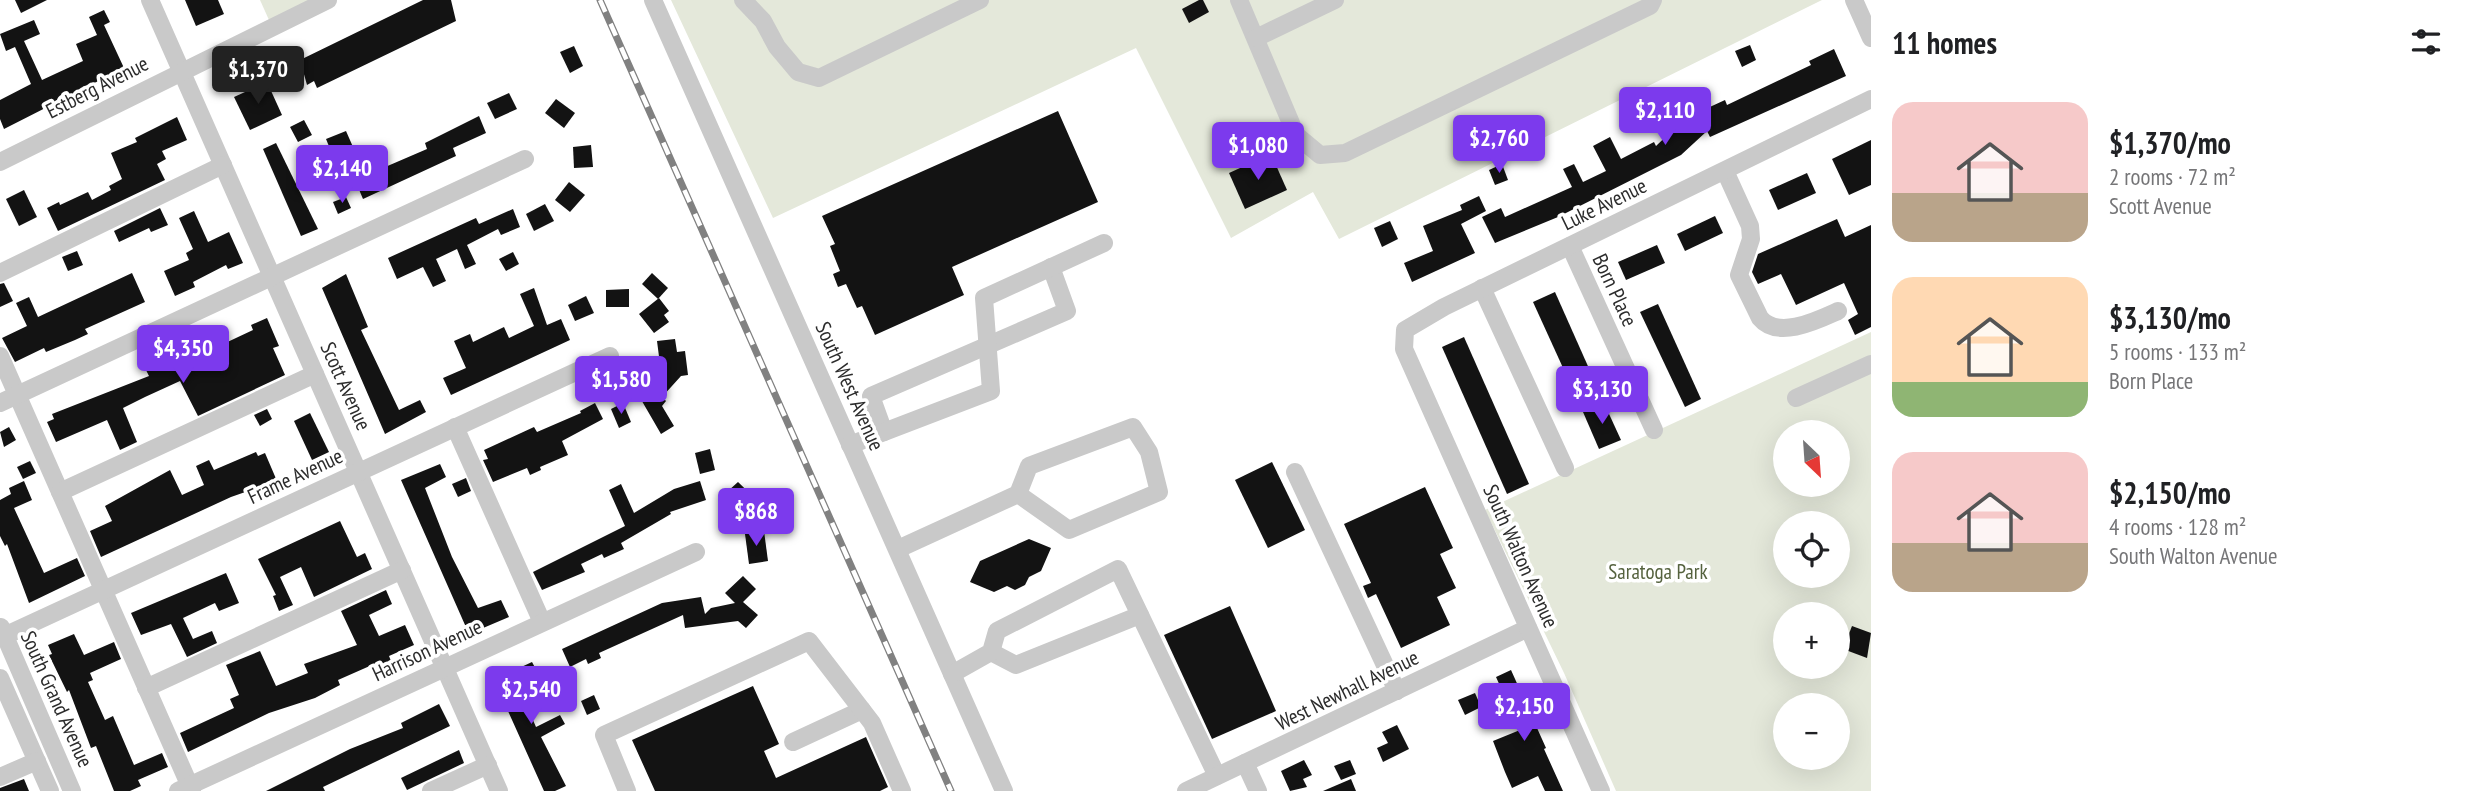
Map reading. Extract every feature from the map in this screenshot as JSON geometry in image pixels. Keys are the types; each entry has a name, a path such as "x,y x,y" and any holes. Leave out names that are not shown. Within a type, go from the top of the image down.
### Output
{"street":[{"name":"Scott Avenue","path":"150,0 499,791"},
{"name":"Estberg Avenue","path":"0,162 181,70 328,0"},
{"name":"South West Avenue","path":"653,0 1004,791"},
{"path":"743,0 763,21 777,47 798,72 818,78 980,0"},
{"path":"1238,0 1296,135 1320,155 1345,153 1650,6 1653,0"},
{"path":"1256,38 1335,0"},
{"path":"1854,0 1871,38"},
{"name":"Luke Avenue","path":"1402,339 1412,323 1871,99"},
{"path":"0,403 525,159"},
{"path":"0,273 223,165"},
{"path":"1725,171 1750,226 1751,239 1739,275 1760,318 1765,324 1776,328 1796,326 1811,323 1838,310"},
{"path":"850,445 991,391 984,298 1104,243"},
{"name":"Born Place","path":"1570,246 1654,430"},
{"path":"884,432 871,396 1067,311 1051,267"},
{"path":"1482,288 1565,468"},
{"name":"South Walton Avenue","path":"1402,339 1404,349 1601,791"},
{"path":"0,356 146,688 187,789"},
{"name":"Frame Avenue","path":"2,633 102,591 610,356"},
{"path":"1796,398 1871,364"},
{"path":"60,492 315,374"},
{"path":"456,427 542,622"},
{"path":"898,550 1018,494 1029,466 1133,427 1149,452 1159,492 1069,530 1018,494"},
{"path":"1295,472 1397,691"},
{"name":"Harrison Avenue","path":"187,789 696,552"},
{"path":"952,674 991,652 997,631 1118,569 1217,776"},
{"path":"146,688 402,570"},
{"path":"991,652 1016,666 1140,615"},
{"name":"West Newhall Avenue","path":"1186,791 1528,628"},
{"name":"South Grand Avenue","path":"2,633 72,791"},
{"path":"627,791 604,735 808,642 872,723 902,791"},
{"name":"South Grand Avenue","path":"0,678 50,791"},
{"path":"793,743 862,710"},
{"path":"0,777 37,761"},
{"path":"1245,764 1258,791"},
{"path":"431,791 488,765"}],"green space":[{"path":"260,0 311,0 269,20"},
{"path":"671,0 1822,0 1339,239 1313,192 1231,238 1136,48 773,218"},
{"name":"Saratoga Park","path":"1871,332 1871,791 1616,791 1564,673 1485,510"}],"building":[{"path":"15,0 47,0 21,13"},
{"path":"185,0 218,0 224,14 196,26"},
{"path":"423,0 451,0 456,21 317,88 314,81 307,85 300,60"},
{"path":"1203,0 1209,12 1189,23 1182,9"},
{"path":"104,10 110,22 104,25 124,68 4,129 0,119 0,100 31,84 15,47 6,51 0,34 34,20 40,34 24,41 42,80 83,61 76,44 97,35 89,17"},
{"path":"1750,45 1756,60 1742,67 1735,51"},
{"path":"574,46 583,66 570,73 560,52"},
{"path":"1834,49 1846,76 1710,137 1707,131 1681,155 1558,217 1495,243 1482,217 1501,208 1505,217 1572,187 1563,169 1574,164 1583,182 1606,171 1593,146 1610,137 1621,159 1654,142 1656,146 1679,124 1671,109 1681,103 1688,117 1725,100 1727,105 1811,65 1809,61"},
{"path":"267,82 282,115 250,130 234,97"},
{"path":"509,93 517,109 495,119 487,103"},
{"path":"556,99 575,113 564,128 545,113"},
{"path":"1058,111 1098,202 952,267 964,295 875,335 862,306 857,308 846,284 838,287 833,274 840,271 830,246 835,244 822,216"},
{"path":"479,116 486,133 453,148 456,156 363,199 355,180 427,149 425,143"},
{"path":"177,117 187,140 162,151 166,159 157,164 165,180 58,231 47,208 88,192 92,200 111,190 109,186 122,179 111,153 137,142 135,138"},
{"path":"304,120 312,135 298,142 290,127"},
{"path":"346,131 353,147 333,156 326,139"},
{"path":"1871,140 1871,185 1849,195 1832,159"},
{"path":"276,143 318,229 301,236 263,149"},
{"path":"591,145 593,167 574,168 573,147"},
{"path":"1271,154 1287,190 1245,209 1229,173"},
{"path":"1502,164 1508,180 1495,185 1489,170"},
{"path":"1807,173 1816,193 1778,210 1769,190"},
{"path":"569,182 585,195 570,212 555,200"},
{"path":"24,190 37,217 19,226 6,199"},
{"path":"1479,196 1486,211 1461,224 1475,253 1412,282 1404,263 1433,251 1423,226 1462,210 1460,205"},
{"path":"346,197 351,208 338,214 333,202"},
{"path":"545,204 554,221 534,231 526,214"},
{"path":"160,208 168,225 151,232 149,228 119,242 114,231"},
{"path":"513,209 520,227 501,235 498,229 467,245 476,264 465,269 457,249 436,259 446,281 433,287 423,267 397,279 388,258 476,218 479,224"},
{"path":"194,211 208,242 229,232 243,263 228,269 226,265 193,282 195,287 175,296 164,271 189,260 186,253 193,249 179,218"},
{"path":"1715,216 1723,233 1685,251 1677,234"},
{"path":"1837,219 1845,237 1871,225 1871,327 1855,335 1848,320 1858,314 1844,283 1796,305 1781,274 1758,284 1752,272 1758,254"},
{"path":"1390,221 1398,239 1382,247 1374,228"},
{"path":"1657,245 1665,263 1626,280 1618,262"},
{"path":"77,251 83,265 68,271 62,257"},
{"path":"513,252 519,264 506,271 499,259"},
{"path":"132,273 145,302 85,329 88,334 46,352 44,348 15,362 2,338 27,326 16,303 29,297 38,317"},
{"path":"652,273 668,288 658,299 642,284"},
{"path":"346,274 368,327 361,330 399,410 420,400 426,412 385,434 322,288"},
{"path":"4,283 13,301 0,307 0,284"},
{"path":"534,288 547,325 561,319 570,340 451,395 443,378 466,368 454,341 470,334 473,342 504,327 509,338 534,326 520,294"},
{"path":"629,289 629,307 606,307 606,290"},
{"path":"1555,292 1595,382 1574,392 1533,302"},
{"path":"586,296 594,313 575,321 568,305"},
{"path":"659,298 669,311 664,315 669,322 654,333 639,314"},
{"path":"1658,304 1701,399 1685,407 1640,312"},
{"path":"267,318 279,346 273,348 285,375 198,416 180,381 123,408 137,442 120,450 107,420 56,442 47,422 54,419 52,414 149,376 146,370 163,362 167,369 204,353 253,330 251,325"},
{"path":"1464,337 1529,484 1507,494 1442,347"},
{"path":"675,339 677,352 685,351 688,375 681,376 662,397 666,401 662,406 674,426 661,434 639,396 661,372 657,341"},
{"path":"595,403 603,419 562,441 568,455 540,467 541,470 530,475 527,468 493,482 483,460 488,459 484,450 534,427 537,432 581,413 580,411"},
{"path":"623,403 631,422 619,428 611,409"},
{"path":"1604,403 1621,440 1599,449 1583,412"},
{"path":"267,409 272,419 260,426 254,415"},
{"path":"310,413 329,452 312,460 294,421"},
{"path":"9,427 16,440 4,447 0,432"},
{"path":"710,449 715,470 700,474 695,453"},
{"path":"256,452 258,456 265,453 277,481 231,497 101,557 90,531 112,521 105,506 170,470 182,495 204,485 196,466 209,460 214,470"},
{"path":"30,461 36,473 23,479 17,467"},
{"path":"1272,462 1305,530 1268,548 1235,480"},
{"path":"440,464 446,477 425,488 452,557 478,608 501,600 509,617 469,634 401,480"},
{"path":"466,478 471,491 458,497 452,484"},
{"path":"24,481 32,500 14,508 44,573 77,558 85,576 29,603 7,544 5,546 0,536 0,500 11,494 9,488"},
{"path":"700,481 706,500 670,512 671,514 621,543 624,549 604,558 602,554 581,564 585,572 542,590 533,572 625,526 609,490 621,484 634,513 674,489"},
{"path":"738,482 767,510 744,530 741,509 733,517 718,500"},
{"path":"1425,487 1453,548 1440,554 1456,588 1437,597 1450,625 1401,648 1376,594 1368,598 1363,586 1371,583 1344,524"},
{"path":"340,521 357,557 365,553 372,569 314,597 301,567 280,577 293,605 279,611 273,596 276,595 258,559"},
{"path":"764,531 768,561 749,564 745,534"},
{"path":"1029,539 1051,548 1041,571 1029,577 1025,585 1015,590 1007,586 994,592 970,582 980,561"},
{"path":"226,573 239,603 219,611 215,603 183,618 193,639 212,631 217,643 187,657 171,624 141,635 131,613"},
{"path":"743,576 756,589 743,602 758,615 746,628 738,621 685,628 683,615 599,653 601,658 588,664 586,659 570,667 562,649 662,603 701,597 705,614 711,608 735,603 725,593"},
{"path":"386,590 392,604 369,615 379,636 405,625 414,645 389,656 391,661 374,670 372,665 338,680 340,685 315,698 269,713 188,752 180,733 234,708 230,699 239,695 226,665 260,651 276,686 308,673 304,664 357,645 341,611"},
{"path":"1230,606 1276,711 1212,739 1164,635"},
{"path":"1852,626 1871,633 1867,658 1850,652"},
{"path":"74,634 84,655 114,642 121,659 90,673 93,680 88,682 105,720 113,716 134,765 162,753 168,767 138,780 141,786 130,791 114,791 96,746 91,748 69,690 67,692 49,655 52,654 48,645"},
{"path":"532,662 540,677 519,688 536,727 560,715 565,724 541,737 566,786 555,791 544,791 494,680"},
{"path":"1511,670 1563,791 1545,791 1538,776 1512,788 1505,772 1493,741 1520,730 1496,677"},
{"path":"753,686 779,744 764,751 776,778 866,737 888,787 880,791 655,791 632,740"},
{"path":"1475,693 1481,707 1465,715 1458,700"},
{"path":"594,695 600,709 587,715 581,701"},
{"path":"439,704 450,726 323,787 325,791 266,791 350,749 403,728 401,723"},
{"path":"1397,725 1409,749 1383,762 1377,748 1388,743 1382,732"},
{"path":"459,750 464,763 407,790 401,778"},
{"path":"1304,760 1312,775 1303,779 1307,787 1290,791 1281,771"},
{"path":"1350,760 1356,774 1341,780 1334,766"},
{"path":"24,779 29,791 0,791 0,788"},
{"path":"1351,779 1356,791 1323,791"}],"railway":[{"path":"600,0 951,791"}]}
